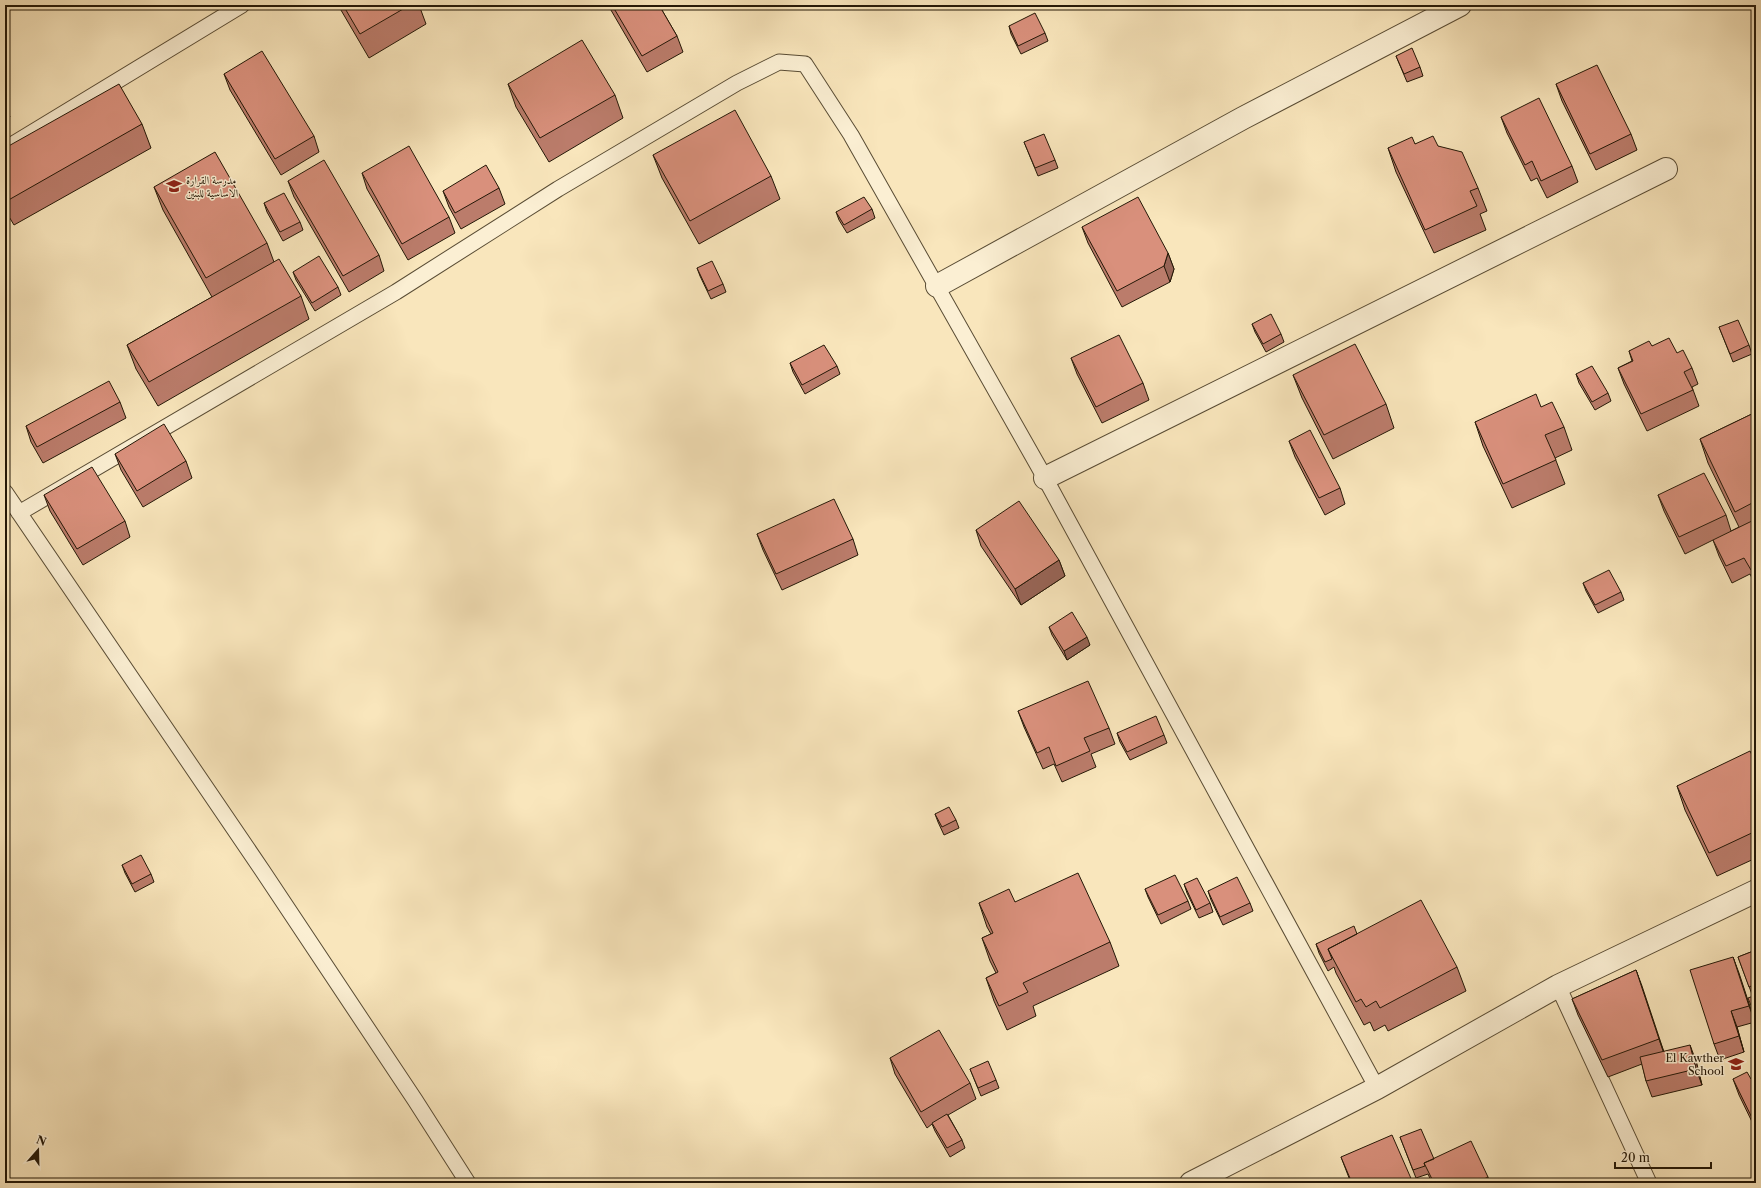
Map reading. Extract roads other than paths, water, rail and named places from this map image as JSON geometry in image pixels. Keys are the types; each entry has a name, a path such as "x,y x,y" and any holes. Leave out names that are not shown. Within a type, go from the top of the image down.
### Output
{"street":[{"path":"938,286 1243,118 1460,5"},
{"path":"1045,478 1666,169"},
{"path":"1191,1183 1377,1088 1558,986 1756,891"}],"lane":[{"path":"5,149 242,5"},
{"path":"19,513 396,292 558,189 737,84 780,62 805,64 851,135 938,286 1045,478 1377,1088"},
{"path":"5,492 262,870 415,1100 468,1183"},
{"path":"1558,986 1649,1183"}],"place":[{"name":"مدرسة القرارة الاساسية للبنين","path":"174,186"},
{"name":"El Kawther School","path":"1736,1064"}]}
